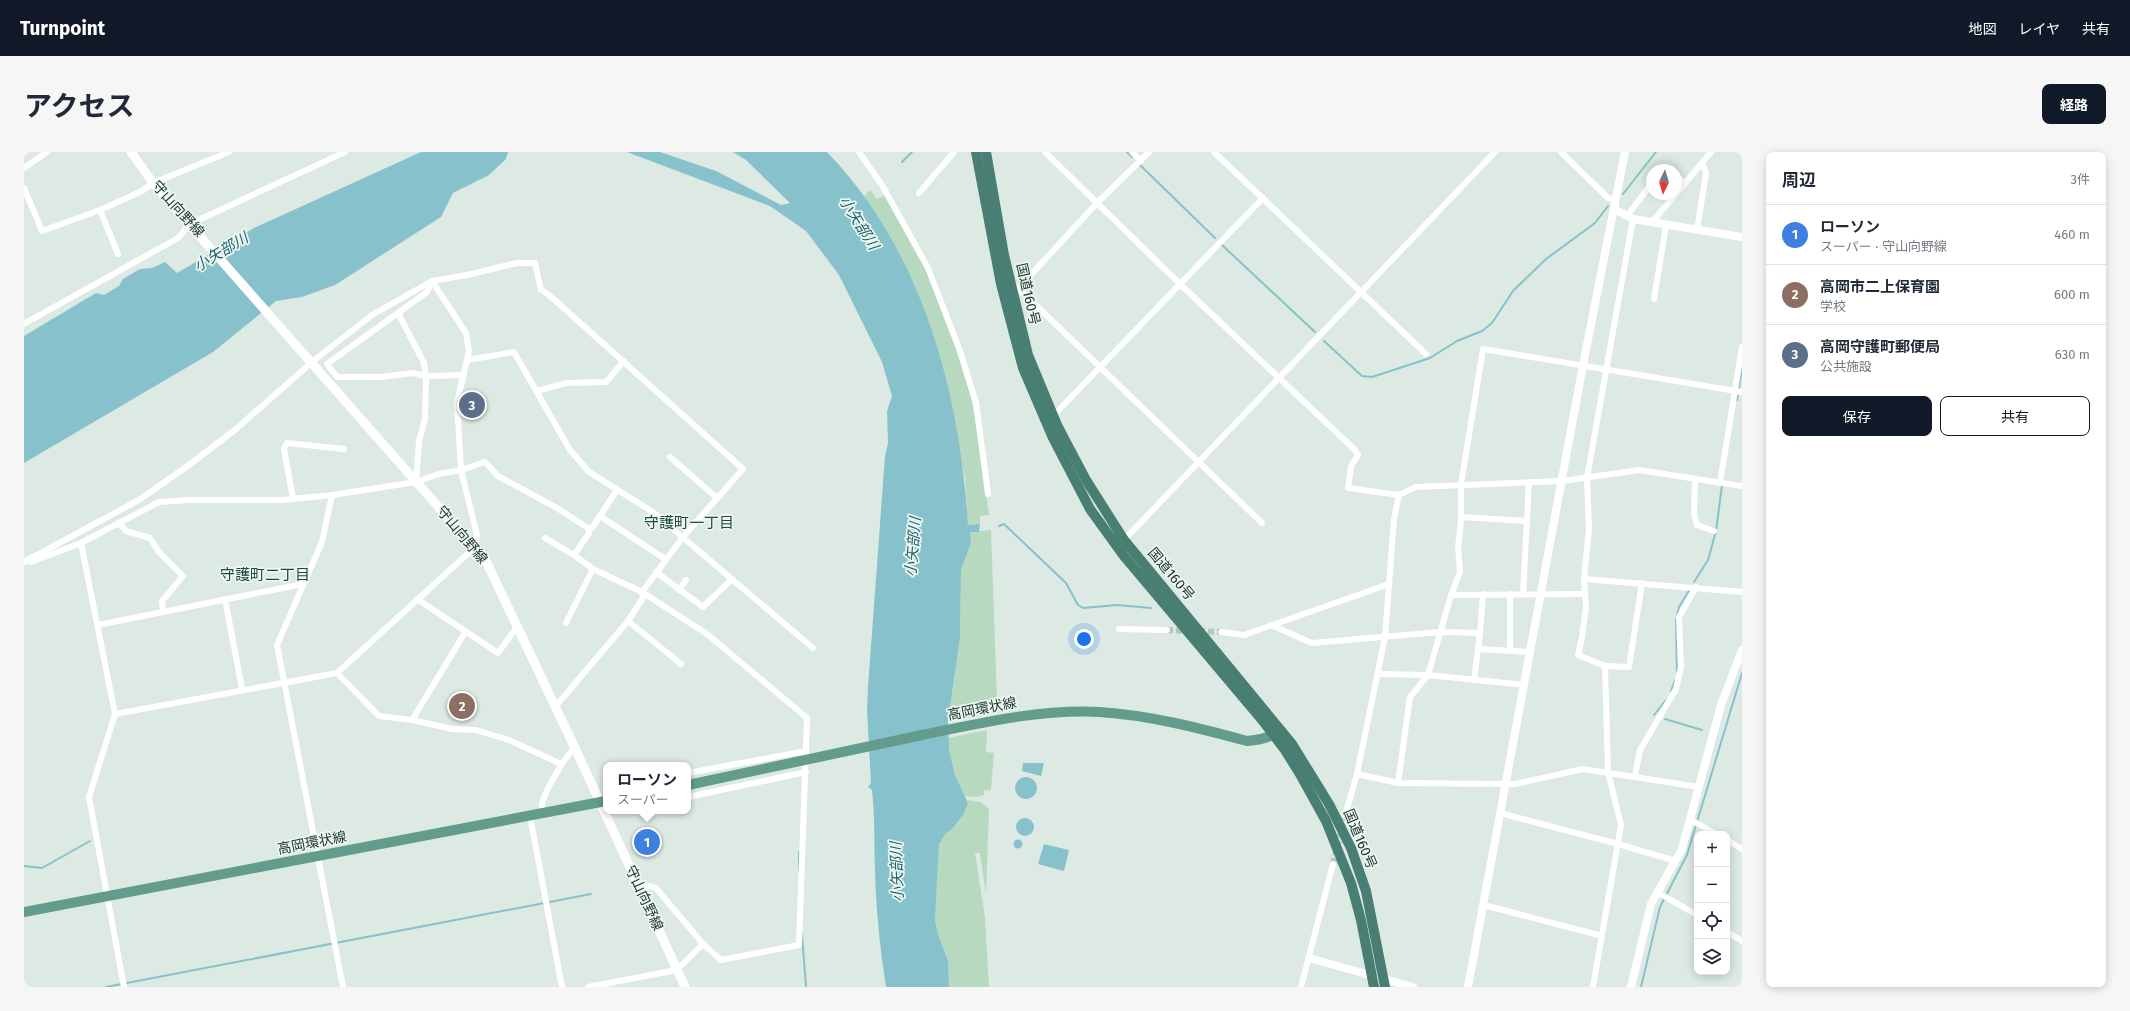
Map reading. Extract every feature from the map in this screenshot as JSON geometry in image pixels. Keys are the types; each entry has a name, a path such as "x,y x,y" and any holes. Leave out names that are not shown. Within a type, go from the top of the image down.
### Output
{"highway":[{"name":"国道160号","path":"976,152 1001,284 1023,368 1041,412 1073,478 1090,509 1124,556 1277,733 1292,744 1329,804 1351,848 1366,891 1385,983"},
{"name":"国道160号","path":"986,152 1016,291 1028,355 1053,416 1086,480 1124,540 1277,733 1326,821 1342,857 1361,920 1374,987"}],"main road":[{"name":"守山向野線","path":"131,152 153,183 486,561 555,707 603,802"},
{"name":"高岡環状線","path":"691,784 808,754 828,754 1020,716 1055,712 1100,712 1157,719 1247,741 1277,733"},
{"name":"高岡環状線","path":"24,912 603,802"},
{"name":"守山向野線","path":"608,814 639,888 685,987"}],"street":[{"path":"24,168 46,152"},
{"path":"24,188 42,231 100,210 142,191 153,183 222,153 228,152"},
{"path":"24,324 178,238 192,226 345,152"},
{"path":"859,152 882,185 928,268 960,351 976,403 988,494"},
{"path":"919,193 954,152"},
{"path":"1046,152 1181,285 1280,377 1354,449 1358,455 1351,466 1348,488 1399,495 1416,487 1562,480 1587,478 1639,470 1742,486"},
{"path":"1132,152 1141,161"},
{"path":"1149,152 1097,203 1016,291 1100,368 1197,463 1262,523"},
{"path":"1214,152 1426,354"},
{"path":"1124,540 1495,152"},
{"path":"1561,152 1615,205 1630,217 1666,225 1742,237"},
{"path":"1468,987 1500,813 1507,783 1583,365 1625,152"},
{"path":"1682,187 1711,152"},
{"path":"1697,230 1706,173 1702,163"},
{"path":"1682,181 1685,184"},
{"path":"1642,583 1629,667 1605,666 1578,655 1586,607 1584,579 1589,529 1587,478 1630,217 1646,192"},
{"path":"1053,416 1181,285 1263,198"},
{"path":"1652,222 1671,200"},
{"path":"100,210 118,254"},
{"path":"1654,299 1666,225"},
{"path":"24,563 139,500 176,474 236,429 311,361 372,315 432,281 467,275 517,263 535,263 541,290 548,294 742,469 665,559 642,592 643,598 628,621 555,707"},
{"path":"432,281 427,292 327,364 336,377 382,377 412,373 426,376 464,375"},
{"path":"115,714 337,672 474,548 477,535 461,470 457,403 467,360 468,351 466,333 432,281"},
{"path":"398,313 424,363 426,376 425,418 418,441 416,482"},
{"path":"1720,483 1739,392 1742,347"},
{"path":"1398,783 1410,697 1428,675 1451,595 1460,572 1458,547 1461,517 1461,484 1483,349 1739,392"},
{"path":"467,360 514,352 570,450 589,472 654,512 813,648"},
{"path":"537,391 566,383 606,382 624,362"},
{"path":"293,499 284,449 287,443 344,449"},
{"path":"670,457 717,498"},
{"path":"24,563 81,543 159,502 293,499 332,495 416,482 439,474 461,470 485,462 498,476 557,508 588,528"},
{"path":"1695,479 1694,514 1697,525 1714,531"},
{"path":"1523,594 1529,482"},
{"path":"588,528 592,528 617,490"},
{"path":"332,495 322,542 302,584 277,645 343,987"},
{"path":"1345,816 1357,774 1385,637 1394,519 1399,495"},
{"path":"600,516 665,559"},
{"path":"1461,517 1527,521"},
{"path":"119,523 126,531 150,538 159,552 183,576 162,601 163,611"},
{"path":"574,555 589,533 588,528"},
{"path":"545,538 574,555 593,569 642,592 707,634 807,718 808,754 799,945 721,960 703,944 656,888 650,886 639,888"},
{"path":"81,543 115,714 89,797 106,897 124,987"},
{"path":"566,622 593,569"},
{"path":"656,572 703,607 732,579"},
{"path":"1584,579 1696,587 1742,592"},
{"path":"679,590 686,580"},
{"path":"98,625 302,584"},
{"path":"1222,632 1244,635 1389,584"},
{"path":"1635,776 1640,750 1676,689 1681,667 1679,616 1696,587"},
{"path":"1451,595 1541,593 1584,594"},
{"path":"1474,680 1484,594"},
{"path":"1510,594 1510,650"},
{"path":"225,599 242,690"},
{"path":"417,599 498,653 518,626"},
{"path":"628,621 681,664"},
{"path":"1271,625 1312,643 1440,632 1480,633"},
{"path":"1119,629 1167,630"},
{"path":"412,720 466,631"},
{"path":"1478,649 1531,652"},
{"path":"1631,987 1651,904 1663,895 1692,821 1699,787 1721,705 1739,665 1742,650"},
{"path":"1593,987 1621,825 1608,772 1605,666"},
{"path":"337,672 379,716 412,720 452,730 476,730 509,740 561,764"},
{"path":"1378,674 1428,675 1525,685"},
{"path":"544,814 542,805 561,764 569,752 575,748"},
{"path":"691,773 808,754"},
{"path":"1357,774 1398,783 1515,784 1582,769 1699,787"},
{"path":"691,796 806,772"},
{"path":"1500,813 1676,861"},
{"path":"530,816 562,987"},
{"path":"1692,821 1711,831"},
{"path":"1730,842 1742,849"},
{"path":"1301,987 1333,864"},
{"path":"1663,895 1694,913"},
{"path":"1484,905 1602,936"},
{"path":"1730,934 1742,941"},
{"path":"588,987 677,970 703,944"},
{"path":"1309,958 1372,976 1385,983 1413,987"}],"green space":[{"path":"870,190 877,199 886,195 920,256 951,333 971,397 978,435 989,515 980,516 980,524 968,525 965,477 935,341 916,289 898,252 864,196"},
{"path":"991,530 997,701 987,703 987,714 948,721 960,638 961,570 971,543 970,532"},
{"path":"987,730 986,752 994,753 991,790 984,790 984,795 976,797 965,796 955,775 949,750 948,738"},
{"path":"967,800 981,802 989,809 986,894 980,853 975,853 985,918 989,987 949,987 948,961 935,921 939,843 946,833 952,829 968,803"}],"water":[{"name":"小矢部川","path":"421,152 508,152 506,159 489,175 453,193 441,217 335,285 302,297 276,301 213,352 24,463 24,336 96,293 104,295 119,286 123,279 140,269 152,268 165,262 177,273 254,228"},
{"name":"小矢部川","path":"627,152 660,152 716,171 781,205 790,203 746,160 733,152 827,152 860,191 888,233 911,278 930,325 945,374 956,424 964,475 968,525 980,524 979,532 970,532 971,543 961,570 960,638 948,721 949,750 955,775 968,803 963,815 952,829 946,833 939,844 935,921 948,961 949,987 886,987 880,943 877,914 873,800 872,790 868,787 871,783 867,709 885,456 888,443 887,411 892,396 882,362 839,275 806,231 770,206"},
{"path":"1023,763 1044,763 1041,776 1022,771"},
{"path":"1026,777 1034,780 1037,788 1034,796 1026,799 1018,796 1015,788 1018,780"},
{"path":"1021,818 1029,818 1034,823 1032,834 1029,836 1021,836 1016,831 1016,823"},
{"path":"1018,839 1023,844 1018,849 1013,844"},
{"path":"1044,844 1069,850 1064,871 1038,864"}],"waterway":[{"path":"902,162 912,152"},
{"path":"1127,152 1132,157"},
{"path":"1623,194 1656,152"},
{"path":"1140,165 1215,238"},
{"path":"1324,341 1362,376 1372,377 1430,358 1457,341 1482,331 1492,323 1513,291 1546,259 1595,223 1608,206"},
{"path":"1222,245 1315,332"},
{"path":"1737,400 1742,367"},
{"path":"1694,582 1708,560 1716,531 1722,485"},
{"path":"999,526 1004,524 1066,583 1078,605 1083,608 1117,605 1151,608"},
{"path":"1677,615 1679,607 1690,589"},
{"path":"1676,619 1677,672"},
{"path":"1641,987 1660,907 1687,855 1742,673"},
{"path":"1671,691 1675,680"},
{"path":"1654,715 1666,700"},
{"path":"1665,719 1702,730"},
{"path":"24,866 42,868 90,841"},
{"path":"799,852 799,870"},
{"path":"106,987 591,894"},
{"path":"802,934 806,987"}],"tunnel":[{"path":"1167,630 1188,631"},
{"path":"1199,631 1221,632"},
{"path":"1333,864 1345,816"}],"place":[{"name":"高岡守護町郵便局","path":"472,405"},
{"name":"高岡市二上保育園","path":"462,706"},
{"name":"ローソン","path":"647,842"}],"district":[{"name":"守護町一丁目","path":"689,523"},
{"name":"守護町二丁目","path":"265,575"}]}
